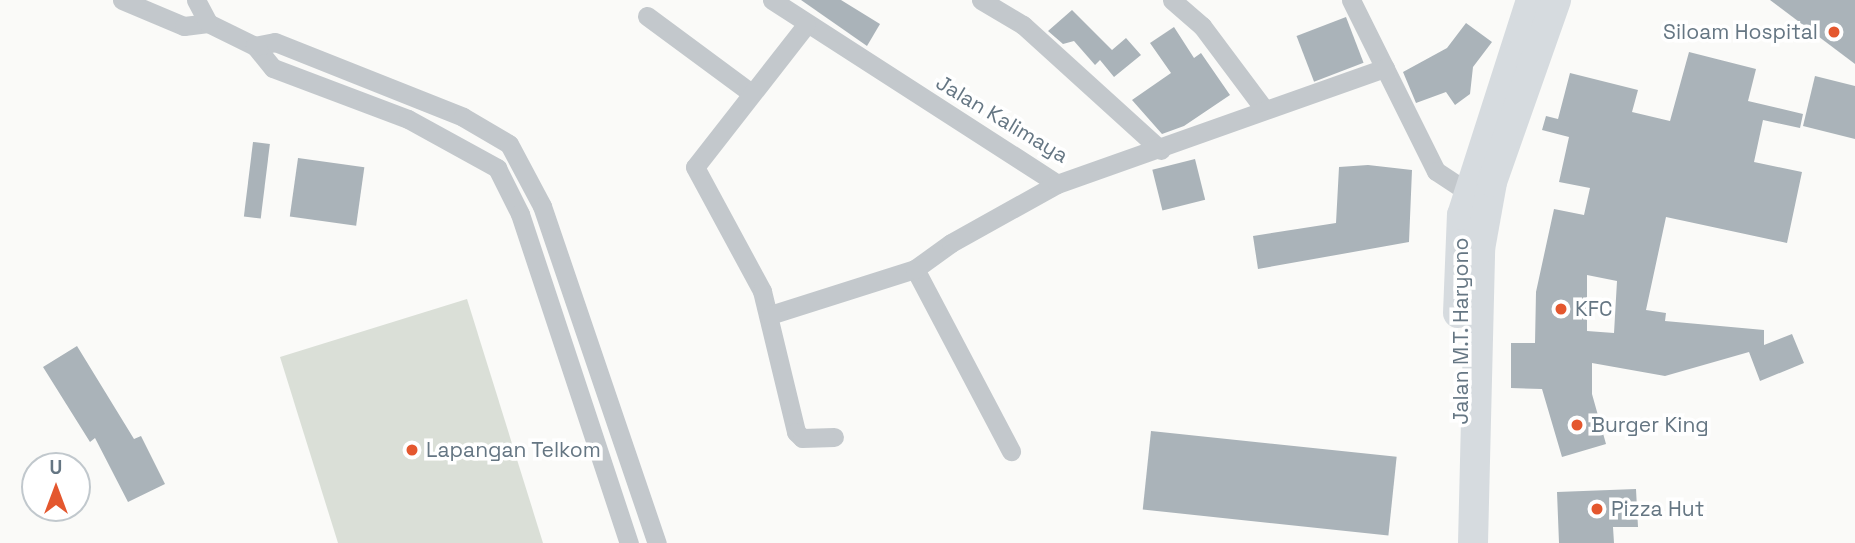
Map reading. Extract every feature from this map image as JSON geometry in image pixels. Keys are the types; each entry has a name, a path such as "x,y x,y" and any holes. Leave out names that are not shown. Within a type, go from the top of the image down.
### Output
{"main road":[{"name":"Jalan M.T. Haryono","path":"1478,198 1531,0"},
{"name":"Jalan M.T. Haryono","path":"1473,543 1473,504 1466,489 1462,440 1458,246 1556,0"}],"street":[{"path":"122,0 184,26 208,23 255,46 273,68 408,119 497,168 520,214 628,543"},
{"path":"196,0 208,23"},
{"name":"Jalan Kalimaya","path":"772,0 806,25 1057,184 1161,150 1264,109 1385,68"},
{"path":"981,0 1023,25 1161,150"},
{"path":"1172,0 1202,26 1264,109"},
{"path":"1351,0 1436,171 1478,198"},
{"path":"647,16 751,93"},
{"path":"806,25 695,167 751,264 770,315 796,432 802,438 834,437"},
{"path":"255,46 275,42 414,97 509,144 542,206 657,543"},
{"path":"408,119 414,97"},
{"path":"770,315 915,269 951,243 1057,184"},
{"path":"520,214 542,206"},
{"path":"915,269 1011,451"}],"shaded area":[{"name":"Lapangan Telkom","path":"467,299 543,543 338,543 280,357"}],"building":[{"path":"801,0 841,0 880,24 867,46"},
{"name":"Siloam Hospital","path":"1770,0 1855,0 1855,64"},
{"path":"1072,10 1112,50 1126,38 1141,55 1114,77 1100,60 1095,65 1074,41 1063,44 1048,31"},
{"path":"1346,17 1364,63 1314,82 1297,36"},
{"path":"1466,23 1492,42 1473,67 1470,94 1455,105 1446,92 1416,103 1403,72 1447,48"},
{"path":"1174,27 1194,58 1201,53 1230,95 1184,126 1162,134 1132,100 1171,73 1150,43"},
{"path":"1689,52 1756,69 1748,101 1803,114 1800,128 1763,120 1754,162 1802,172 1787,243 1666,217 1646,310 1666,313 1665,321 1764,330 1764,345 1792,334 1804,363 1760,381 1749,352 1665,376 1592,363 1592,394 1606,444 1562,457 1542,389 1511,388 1511,343 1535,343 1536,292 1554,209 1584,215 1590,188 1559,182 1569,137 1542,130 1546,116 1558,119 1570,73 1638,90 1632,112 1670,121","holes":["1587,275 1617,281 1614,333 1587,331"]},
{"path":"1815,76 1855,86 1855,139 1803,126"},
{"path":"253,142 270,144 261,219 244,216"},
{"path":"298,158 364,167 356,226 290,216"},
{"path":"1195,159 1205,200 1162,210 1152,170"},
{"path":"1368,165 1412,170 1409,242 1258,269 1253,236 1336,223 1339,167"},
{"path":"77,346 134,439 141,436 165,484 128,502 95,438 90,442 43,367"},
{"path":"1151,431 1397,457 1388,535 1143,510"},
{"name":"Pizza Hut","path":"1636,489 1638,527 1613,527 1614,543 1559,543 1557,492"}],"place":[{"name":"Siloam Hospital","path":"1834,32"},
{"name":"KFC","path":"1561,309"},
{"name":"Burger King","path":"1577,425"},
{"name":"Lapangan Telkom","path":"412,450"},
{"name":"Pizza Hut","path":"1597,509"}]}
